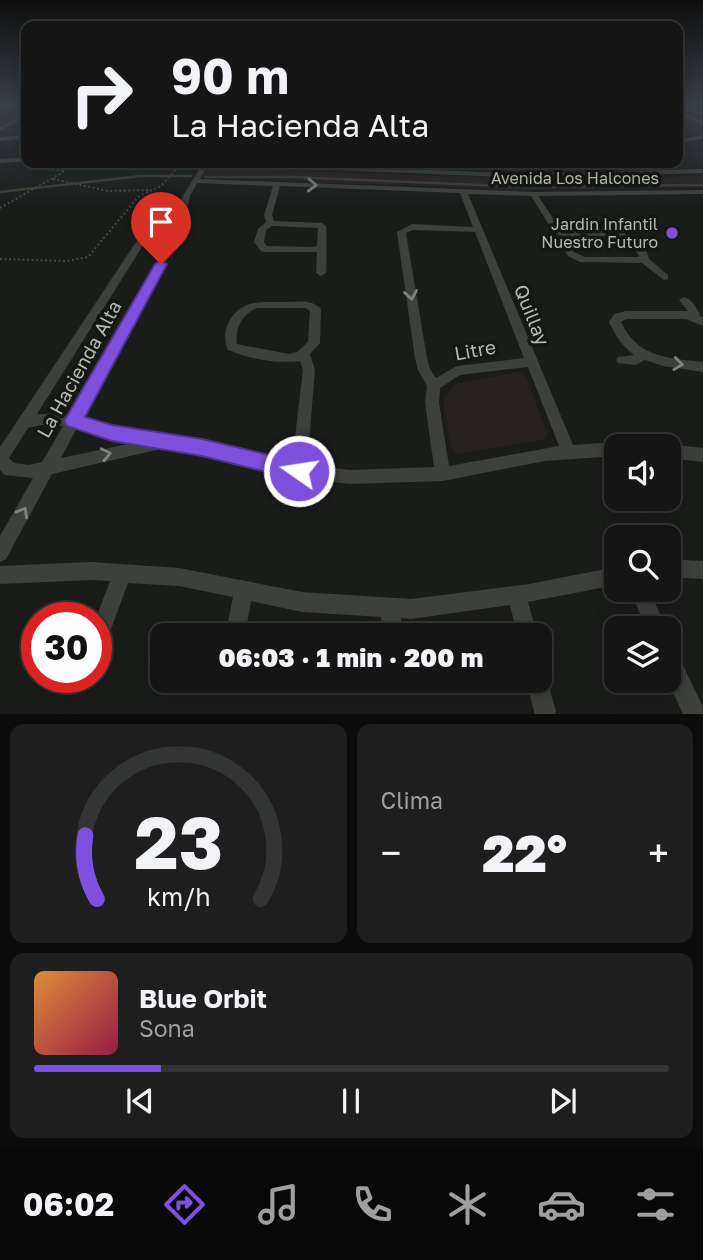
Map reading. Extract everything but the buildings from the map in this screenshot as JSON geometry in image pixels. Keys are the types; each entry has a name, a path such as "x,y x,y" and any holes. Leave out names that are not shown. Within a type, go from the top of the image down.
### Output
{"street":[{"path":"0,161 21,159"},
{"name":"La Hacienda Alta","path":"0,553 178,233 184,201 203,168"},
{"name":"Avenida Los Halcones","path":"409,168 466,174 569,176 703,171"},
{"path":"464,168 466,174"},
{"path":"670,168 677,172"},
{"name":"Avenida Los Halcones","path":"195,181 533,194 703,192"},
{"path":"270,223 268,215 277,184"},
{"name":"Quillay","path":"463,191 568,451"},
{"path":"533,194 556,229 564,234 623,235 644,254 644,260"},
{"name":"La Hacienda Alta","path":"0,460 143,238 184,201"},
{"path":"270,223 322,226 323,245 320,248 271,250 261,248 258,243 262,229 270,223"},
{"path":"443,474 432,403 434,385 421,358 401,234 403,229 412,227 478,230"},
{"path":"564,234 561,239 571,260 644,260 664,277"},
{"path":"320,248 323,254 321,273"},
{"path":"684,300 699,319"},
{"path":"299,471 309,370 305,355 315,339 317,302 304,305 248,306 237,315 231,339 232,347 289,358 305,355"},
{"path":"699,319 618,317 615,322 632,348 642,356 703,367"},
{"path":"622,360 635,360 642,356"},
{"name":"Litre","path":"434,385 457,371 532,362"},
{"path":"23,424 41,419 74,421 112,433 202,447 299,471 377,478 443,474 568,451 604,450"},
{"path":"0,460 10,470 29,472 108,453 167,443"},
{"path":"681,453 703,456"},
{"path":"681,569 703,570"},
{"path":"0,575 92,571 179,577 302,602 411,610 517,595 604,578"},
{"path":"111,602 122,573"},
{"path":"237,623 244,590"},
{"path":"517,595 524,623"},
{"path":"390,608 391,623"},
{"path":"681,684 694,713"},
{"path":"540,693 545,711"}],"path":[{"path":"21,169 30,168"},
{"path":"0,208 65,171 45,168"},
{"path":"0,259 67,261 88,257 139,196 161,186 177,168"},
{"path":"53,179 108,191 153,190"}],"shaded area":[{"path":"207,168 561,180 703,176 703,187 530,190 199,178"},
{"path":"518,372 526,377 548,434 543,440 457,454 450,446 443,398 455,384"}],"waterway":[{"path":"0,192 141,176 191,176"},
{"path":"205,177 292,177 527,187 703,185"}],"place":[{"name":"Jardin Infantil Nuestro Futuro","path":"672,233"}],"route":[{"path":"161,264 74,421 112,433 202,447 299,471"}]}
